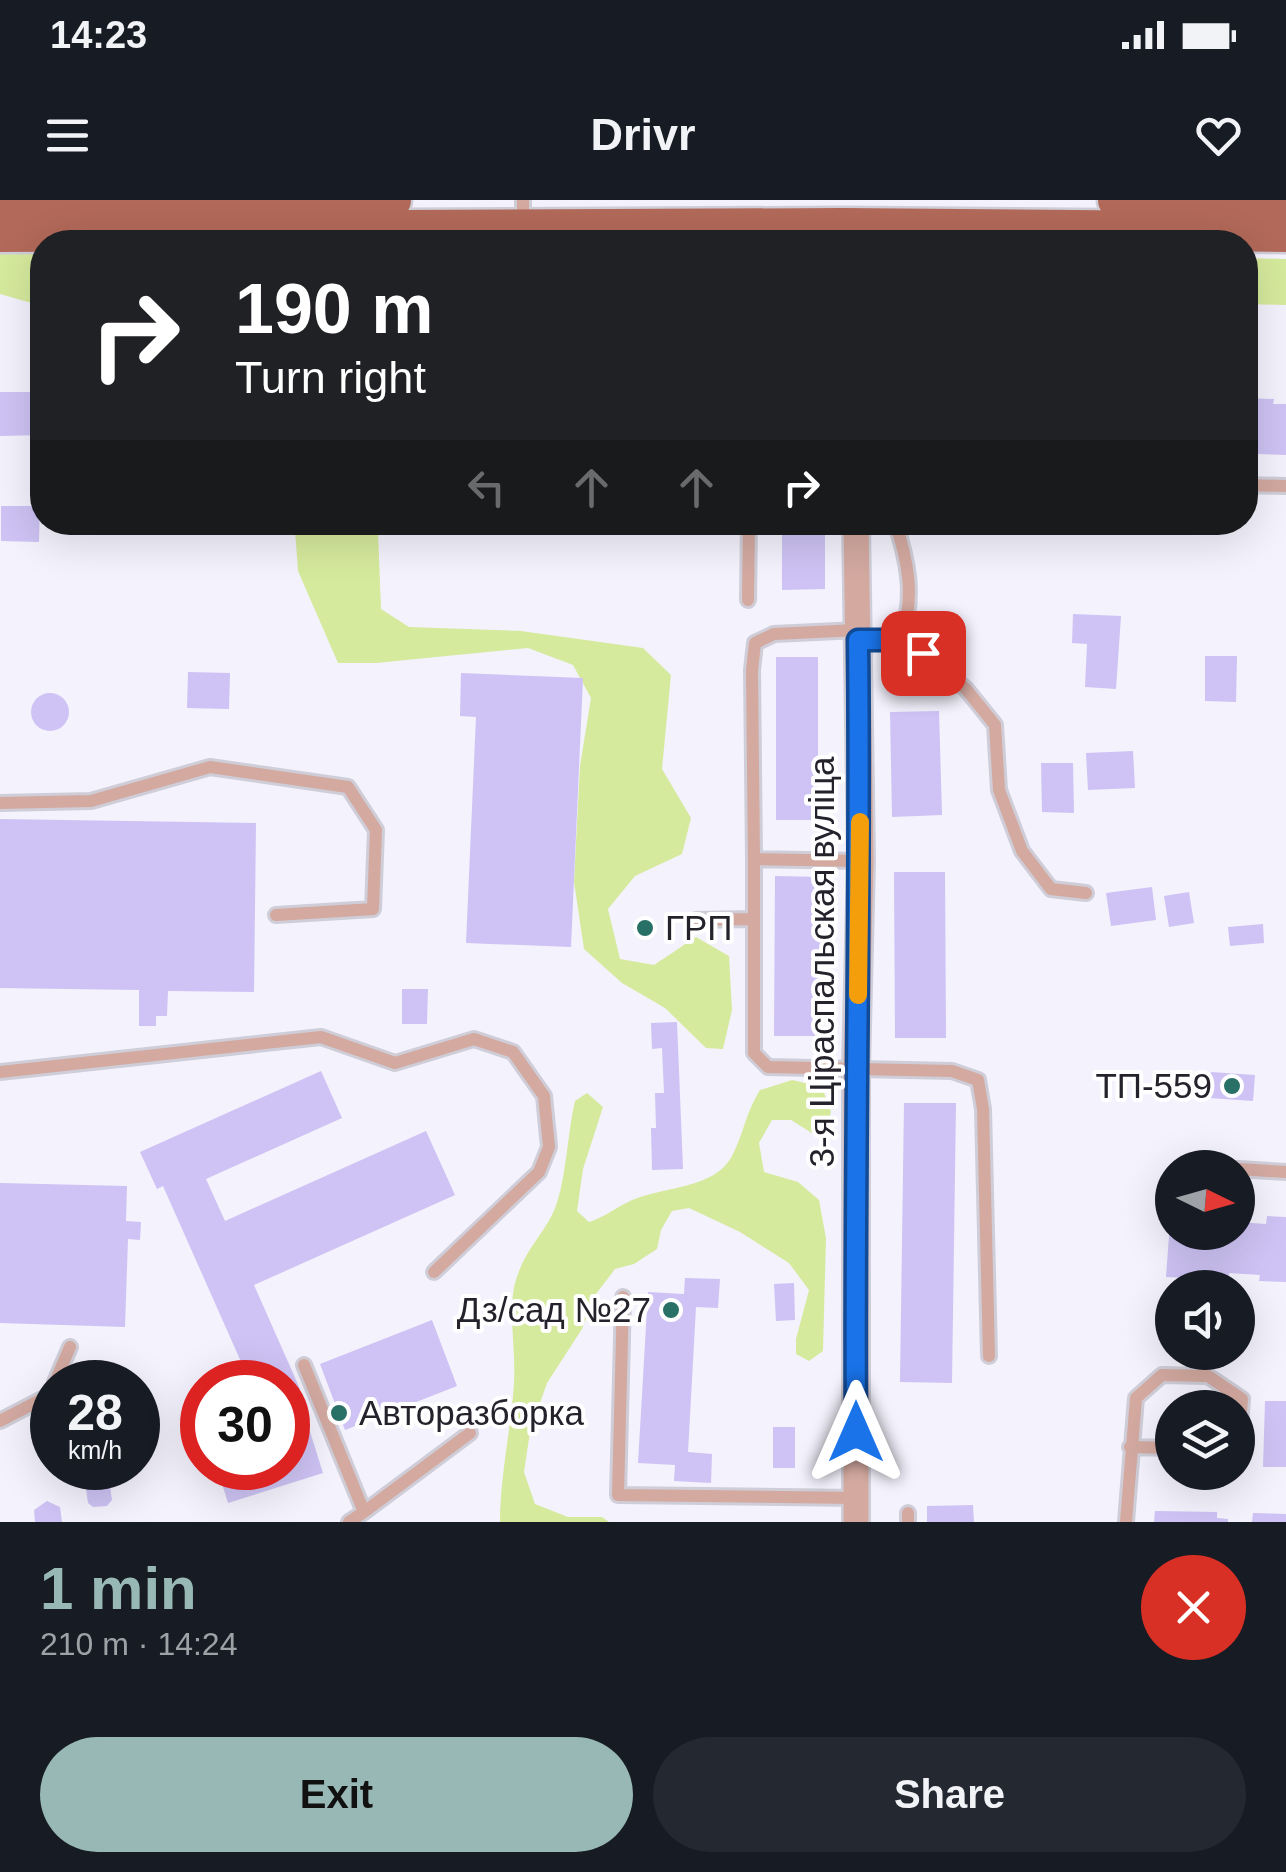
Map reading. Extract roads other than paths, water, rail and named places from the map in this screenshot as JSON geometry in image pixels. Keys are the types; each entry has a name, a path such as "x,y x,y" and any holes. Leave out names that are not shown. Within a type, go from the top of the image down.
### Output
{"main road":[{"path":"0,200 187,225 391,200"},
{"path":"1118,200 1286,202"},
{"path":"53,230 523,214 1187,230"},
{"path":"0,232 30,231"},
{"path":"1258,231 1286,232"}],"street":[{"name":"3-я Ціраспальская вуліца","path":"856,535 860,861 856,1510"}],"lane":[{"path":"1258,485 1286,486"},
{"path":"748,600 749,535"},
{"path":"898,535 911,607 902,635"},
{"path":"902,635 883,640 858,635 774,634 755,643 754,1053 768,1067 952,1071 978,1080 983,1109 989,1356"},
{"path":"902,635 966,689 995,725 999,790 1022,851 1050,889 1086,893"},
{"path":"0,803 91,801 210,767 348,787 376,830 374,910 276,915"},
{"path":"754,859 860,861"},
{"path":"696,920 754,919"},
{"path":"0,1072 321,1037 395,1064 474,1039 513,1052 544,1096 549,1147 539,1172 434,1272"},
{"path":"1255,1170 1286,1172"},
{"path":"624,1297 618,1494 856,1510"},
{"path":"65,1360 70,1347"},
{"path":"1126,1522 1136,1398 1162,1375 1208,1376 1229,1390"},
{"path":"310,1380 364,1512"},
{"path":"0,1421 30,1405"},
{"path":"349,1522 470,1433"},
{"path":"1130,1447 1155,1448"}],"place":[{"name":"ГРП","path":"645,928"},
{"name":"ТП-559","path":"1232,1086"},
{"name":"Дз/сад №27","path":"671,1310"},
{"name":"Авторазборка","path":"339,1413"}]}
